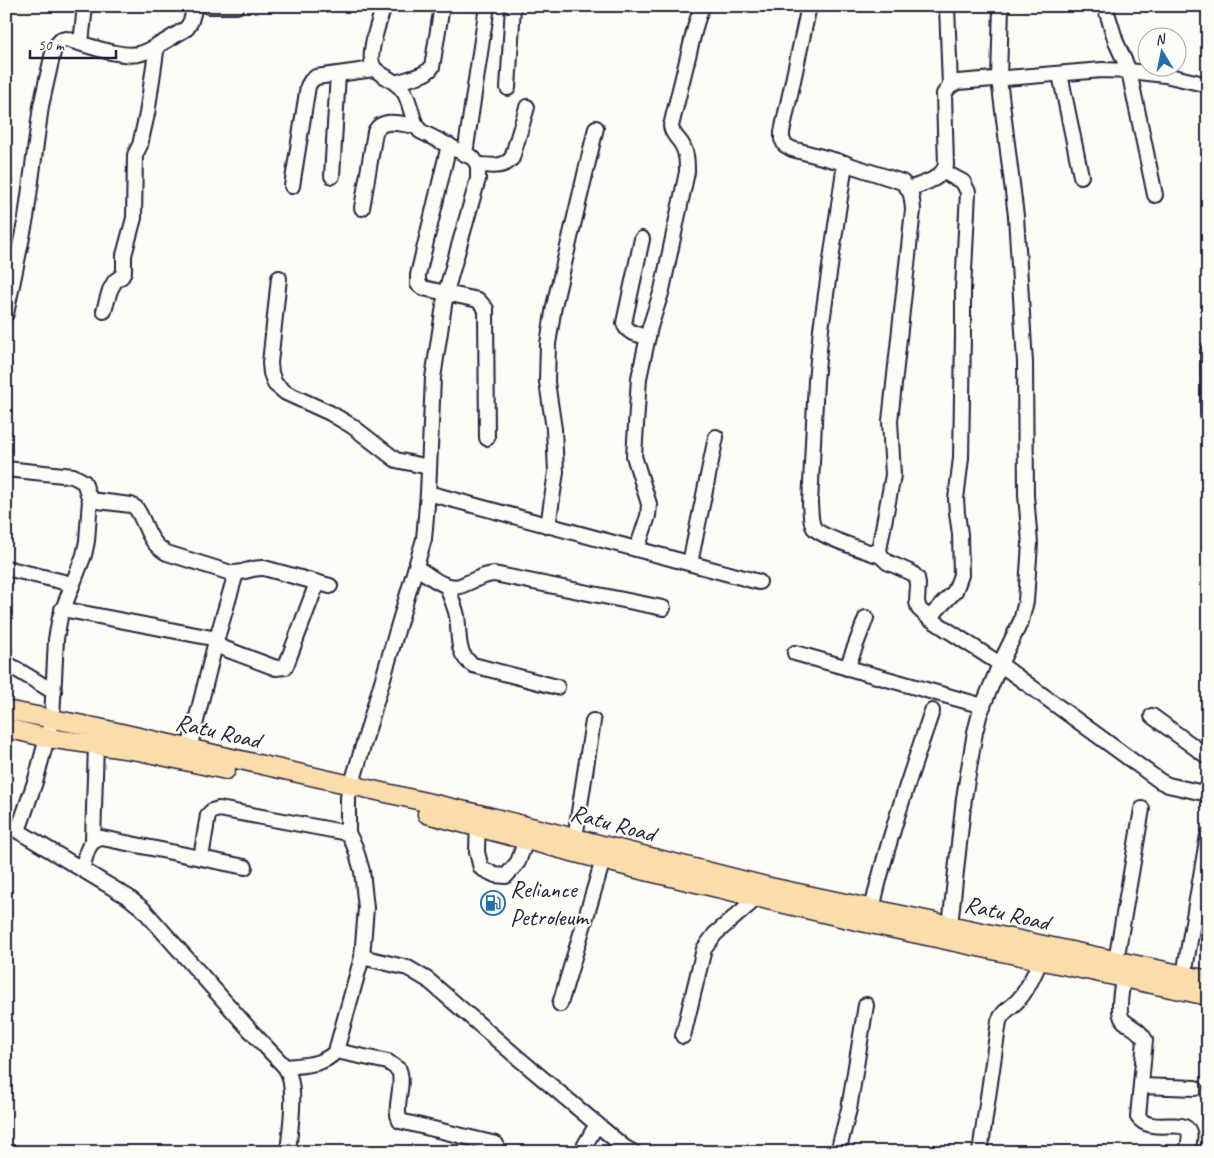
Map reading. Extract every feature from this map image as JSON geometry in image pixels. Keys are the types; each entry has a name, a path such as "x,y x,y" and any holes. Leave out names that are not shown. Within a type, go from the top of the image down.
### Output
{"main road":[{"name":"Ratu Road","path":"6,710 189,749 350,791 528,833 604,860 758,897 949,933 1116,961 1208,980"},
{"name":"Ratu Road","path":"6,728 48,738 138,751 350,791"},
{"name":"Ratu Road","path":"528,833 575,838 770,887 872,909 1041,960 1208,996"}],"street":[{"path":"81,43 85,6"},
{"path":"6,314 26,218 40,106 52,54 57,43 66,39 120,54 142,54 187,28 195,13 195,6"},
{"path":"208,6 237,6"},
{"path":"374,69 372,61 375,31 384,6"},
{"path":"396,83 412,76 424,75 432,67 442,6"},
{"path":"465,154 488,6"},
{"path":"508,88 513,6"},
{"path":"636,549 648,516 649,504 634,456 639,378 648,337 662,290 688,172 685,152 671,126 702,6"},
{"path":"809,6 782,139 785,144 792,148 902,182 909,189 912,196 913,210 890,421 893,475 880,543 881,556"},
{"path":"947,6 950,86"},
{"path":"949,933 964,798 975,732 1000,664 1021,621 1026,601 1030,543 1026,495 1025,363 1016,216 999,79 1001,6"},
{"path":"1105,6 1116,42 1129,71 1155,196"},
{"path":"104,311 110,290 124,271 124,255 134,218 136,155 147,114 157,45"},
{"path":"292,186 308,86 316,78 374,69 402,89 412,107 415,126"},
{"path":"909,189 944,172 946,165 944,94 950,86 958,82 1102,70 1165,75 1208,85"},
{"path":"332,176 338,74"},
{"path":"1060,74 1081,176"},
{"path":"478,165 502,166 508,164 512,158 527,107"},
{"path":"285,1067 317,1064 327,1060 336,1051 362,956 366,908 362,871 355,847 348,833 350,791 424,539 433,378 446,292 478,179 478,165 474,158 426,135 415,126 388,122 382,123 375,132 362,208"},
{"path":"548,526 556,472 554,429 547,382 548,344 554,306 596,128"},
{"path":"449,145 418,276 419,286 478,300 486,309 487,438"},
{"path":"845,163 821,329 816,381 810,504 811,520 814,528 823,534 881,556 887,562 912,574 917,578 917,602 919,609 928,618 1000,664 1160,781 1168,786 1208,794"},
{"path":"928,618 955,590 961,575 960,534 956,513 956,500 961,458 964,335 962,290 968,192 963,182 944,172"},
{"path":"642,239 624,323 630,332 648,337"},
{"path":"279,278 270,363 270,373 275,384 286,393 330,413 352,426 396,460 429,467"},
{"path":"1208,350 1208,415"},
{"path":"690,563 716,437"},
{"path":"6,469 73,476 81,479 87,488 90,500 87,541 84,554 62,609 56,639 52,720 18,831 128,897 143,909 285,1067 289,1072 293,1088 288,1152"},
{"path":"428,493 759,582"},
{"path":"62,609 216,642 276,668 285,666 288,663 324,585 264,568 255,567 236,573 167,553 158,548 154,543 139,512 131,505 90,500"},
{"path":"6,568 72,584"},
{"path":"417,568 446,586 460,586 478,577 494,574 663,608"},
{"path":"189,749 216,642 236,573"},
{"path":"446,586 457,615 461,654 465,660 473,665 557,687"},
{"path":"847,668 866,618"},
{"path":"795,653 983,706"},
{"path":"6,663 54,692"},
{"path":"872,909 902,798 932,711"},
{"path":"1152,716 1208,757"},
{"path":"575,838 593,721"},
{"path":"82,869 93,840 96,745"},
{"path":"201,858 208,815 212,811 219,809 348,833"},
{"path":"1116,961 1142,810"},
{"path":"478,821 477,852 481,868 495,875 506,876 518,862 528,833"},
{"path":"1184,975 1208,835"},
{"path":"93,840 102,838 245,867"},
{"path":"560,1004 604,860"},
{"path":"682,1036 704,949 715,934 758,897"},
{"path":"362,956 408,968 428,980 624,1147 633,1152"},
{"path":"980,1152 999,1021 1002,1014 1019,1000 1024,993 1041,960"},
{"path":"1123,978 1121,1017 1139,1031 1145,1040 1138,1117 1149,1126 1180,1125 1185,1127 1189,1130 1187,1152"},
{"path":"838,1152 849,1109 866,1005"},
{"path":"336,1051 388,1062 399,1070 401,1085 398,1115 400,1121 496,1144"},
{"path":"1141,1086 1195,1088"},
{"path":"581,1152 597,1124"}],"place":[{"name":"Reliance Petroleum","path":"493,903"}]}
